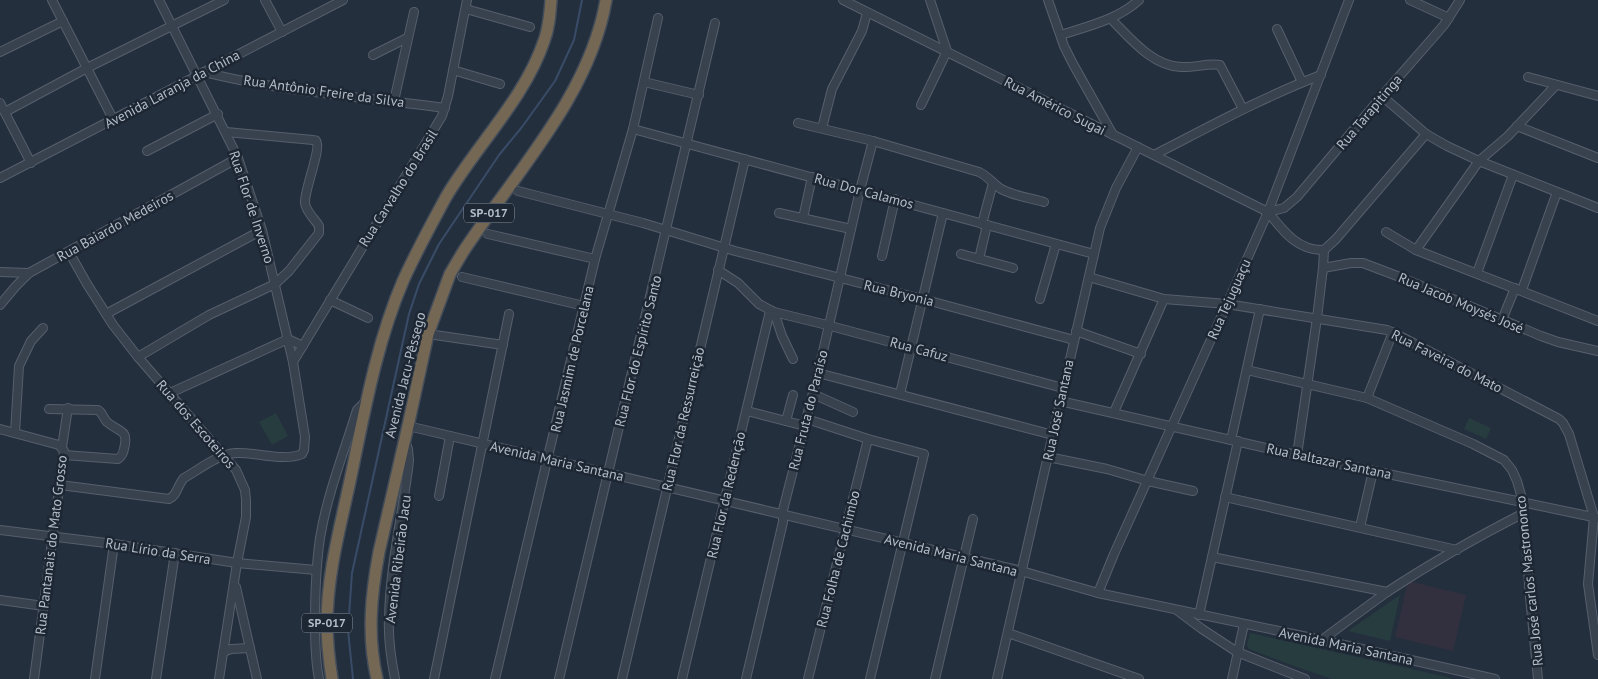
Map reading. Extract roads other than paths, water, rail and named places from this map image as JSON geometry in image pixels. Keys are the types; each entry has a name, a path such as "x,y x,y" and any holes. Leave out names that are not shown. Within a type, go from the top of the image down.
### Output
{"highway":[{"name":"Avenida Jacu-Pêssego","path":"332,679 328,654 327,622 332,566 366,401 383,338 403,282 424,236 448,194 534,66 545,40 550,18 551,0"},
{"name":"Avenida Jacu-Pêssego","path":"376,674 371,642 370,614 373,584 428,334 450,274 458,259 555,121 576,85 595,45 606,0"}],"street":[{"path":"52,0 114,119"},
{"name":"Rua Flor de Inverno","path":"160,0 201,74 238,158 262,230 288,338 305,437 302,454 290,457 236,453 224,456"},
{"path":"5,112 87,68 224,0"},
{"path":"265,0 282,32"},
{"name":"Avenida Laranja da China","path":"0,178 343,0"},
{"name":"Rua Carvalho do Brasil","path":"292,362 438,123 445,108 467,0"},
{"name":"Rua Américo Sugai","path":"843,0 1268,212"},
{"path":"921,105 947,51 930,0"},
{"path":"1048,0 1081,81 1113,135"},
{"path":"1061,35 1111,19 1139,0"},
{"name":"Rua Tejuguaçu","path":"1098,592 1268,212 1349,0"},
{"path":"1410,0 1449,18"},
{"name":"Rua Tarapitinga","path":"1268,212 1284,208 1297,198 1449,18 1460,0"},
{"path":"466,9 530,27"},
{"path":"394,101 414,12"},
{"path":"822,128 834,85 865,24 867,13"},
{"path":"632,129 658,18"},
{"path":"1111,19 1140,47 1164,64 1194,68 1214,64 1220,65 1243,109"},
{"path":"0,52 63,21"},
{"name":"Rua Flor do Espírito Santo","path":"560,679 716,23"},
{"path":"1277,29 1302,82"},
{"path":"373,55 407,38"},
{"path":"453,70 500,84"},
{"name":"Rua Antônio Freire da Silva","path":"201,74 445,108"},
{"path":"1154,155 1243,109 1320,75"},
{"path":"1528,77 1598,96"},
{"path":"644,82 699,95"},
{"path":"1416,250 1479,161 1517,126 1556,84"},
{"path":"1382,96 1426,134 1479,161 1598,208"},
{"path":"0,103 31,163"},
{"path":"147,151 218,114"},
{"path":"798,123 873,141 979,172 1004,190 1044,202"},
{"path":"1517,126 1598,158"},
{"name":"Rua Dor Calamos","path":"632,129 1094,254"},
{"name":"Rua Jasmim de Porcelana","path":"495,679 595,259 632,129"},
{"path":"138,357 209,315 275,284 289,271 320,230 309,213 305,201 316,157 318,144 316,141 226,132"},
{"path":"1297,455 1317,318 1324,250 1336,239 1426,134"},
{"name":"Rua Fruta do Paraíso","path":"746,679 783,522 783,514 873,141"},
{"name":"Rua José Santana","path":"997,679 1104,216 1116,188 1138,147"},
{"name":"Rua Baiardo Medeiros","path":"0,305 30,273 238,158"},
{"name":"Rua Flor da Ressurreição","path":"622,679 745,159"},
{"path":"1477,273 1513,175"},
{"path":"803,218 812,177"},
{"path":"978,259 993,182"},
{"name":"Rua Bryonia","path":"518,191 1074,340"},
{"path":"1502,320 1518,289 1557,192"},
{"path":"882,256 895,199"},
{"path":"1268,212 1287,236 1309,248 1324,250"},
{"path":"779,213 851,229"},
{"path":"900,394 944,213"},
{"path":"106,314 262,230"},
{"path":"1386,232 1416,250 1598,320"},
{"path":"488,234 595,259"},
{"path":"1040,299 1056,244"},
{"name":"Rua dos Escoteiros","path":"69,252 106,314 138,357 236,470 245,490 246,518 219,679"},
{"path":"961,254 1012,268"},
{"name":"Rua Jacob Moysés José","path":"1323,268 1363,263 1558,342 1598,351"},
{"path":"718,270 738,283 759,304 772,312 793,358"},
{"path":"0,272 30,273"},
{"path":"462,277 584,306"},
{"name":"Rua Faveira do Mato","path":"1089,277 1164,299 1227,304 1379,328 1393,332 1559,419 1569,434 1596,518 1588,584 1598,655"},
{"path":"1114,412 1164,299"},
{"path":"330,300 368,318"},
{"path":"1199,615 1225,497 1247,370 1260,310"},
{"name":"Rua Cafuz","path":"772,312 829,325 1063,388"},
{"name":"Rua Flor da Redenção","path":"682,679 772,312"},
{"path":"434,679 509,314"},
{"path":"15,433 19,366 31,341 43,328"},
{"path":"1076,331 1141,354"},
{"path":"1367,398 1393,332"},
{"path":"428,334 503,345"},
{"path":"170,393 288,338 303,346"},
{"name":"Rua José carlos Mastrononco","path":"1247,370 1367,398 1473,444 1504,460 1517,480 1523,502 1538,679"},
{"path":"818,373 1053,435"},
{"path":"813,394 853,412"},
{"path":"786,420 793,395"},
{"name":"Rua Baltazar Santana","path":"1060,400 1297,455 1596,518"},
{"path":"319,679 315,642 316,570 320,537 357,410 366,401"},
{"path":"62,447 68,408"},
{"path":"49,409 98,410 108,422 123,433 126,439 122,455 118,459 64,455"},
{"path":"747,411 786,420 806,422 924,454 870,679"},
{"name":"Avenida Maria Santana","path":"408,426 725,500 1098,592 1495,679"},
{"name":"Rua Pantanais do Mato Grosso","path":"0,429 62,447 64,450 34,679"},
{"path":"438,496 450,436"},
{"name":"Rua Folha de Cachimbo","path":"808,679 868,439"},
{"name":"Avenida Ribeirão Jacu","path":"395,679 390,647 389,618 391,587 409,461 405,440"},
{"path":"60,485 169,499 174,496 180,482 184,478 224,456"},
{"path":"1048,457 1107,468 1148,481 1193,491"},
{"path":"1360,527 1373,471"},
{"path":"1225,497 1456,550"},
{"path":"1322,640 1387,592 1456,550 1524,513"},
{"path":"935,679 972,519"},
{"name":"Rua Lírio da Serra","path":"0,530 114,544 237,563 316,570"},
{"path":"95,679 114,544"},
{"path":"156,679 175,553"},
{"path":"1212,557 1387,592"},
{"path":"235,582 257,679"},
{"path":"0,600 44,606"},
{"path":"1177,610 1237,652 1305,679"},
{"path":"1232,679 1244,624"},
{"path":"1008,633 1139,679"},
{"path":"223,652 231,649 250,648"}],"waterway":[{"path":"353,679 348,630 352,573 409,314 419,284 439,244 499,155 555,81 574,40 582,0"}]}
